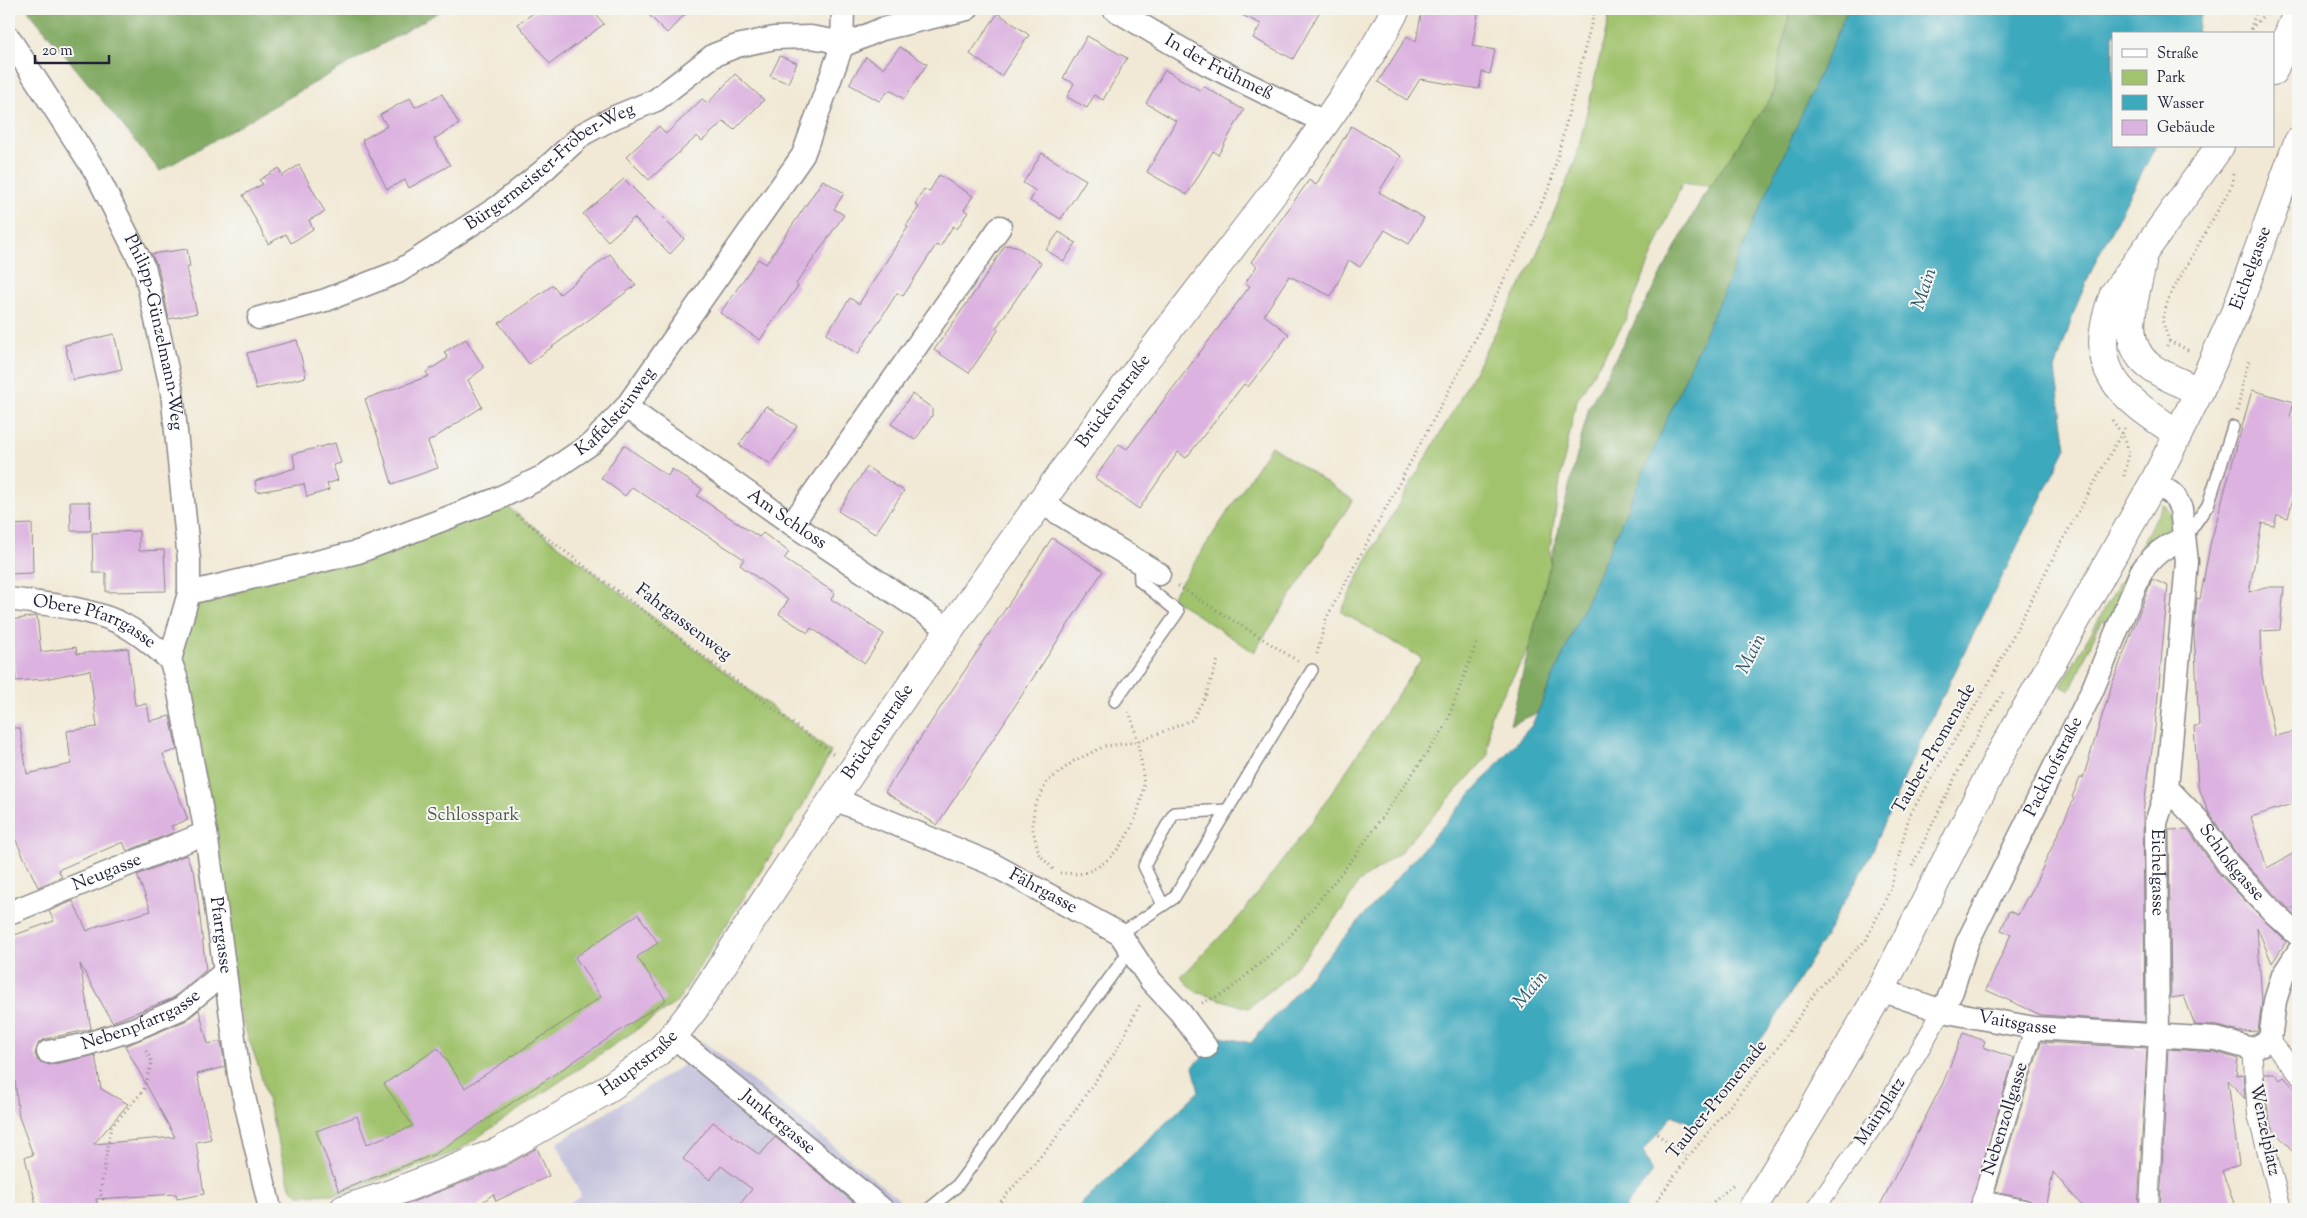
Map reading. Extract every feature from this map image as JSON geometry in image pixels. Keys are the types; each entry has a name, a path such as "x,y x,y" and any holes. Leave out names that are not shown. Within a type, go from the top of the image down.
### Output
{"street":[{"name":"Kaffelsteinweg","path":"189,593 358,552 497,499 542,478 592,443 626,407 803,156 842,46 843,9"},
{"path":"842,46 882,29 967,9"},
{"name":"In der Frühmeß","path":"1114,9 1207,64 1326,123"},
{"name":"Brückenstraße","path":"832,798 1040,502 1326,123 1362,71 1396,9"},
{"path":"2274,69 2298,12"},
{"name":"Bürgermeister-Fröber-Weg","path":"259,318 326,300 398,272 498,207 583,134 615,117 656,100 714,55 737,46 774,38 811,37 828,40 842,46"},
{"name":"Philipp-Günzelmann-Weg","path":"9,38 95,171 145,270 172,392 189,560 189,593 170,660"},
{"name":"Eichelgasse","path":"1752,1209 1818,1101 1881,990 1997,760 2154,482 2199,392 2251,273 2298,142"},
{"path":"2178,434 2137,407 2126,397 2113,380 2104,355 2103,334 2106,314 2114,294 2219,148"},
{"path":"792,524 1000,227"},
{"path":"2143,255 2130,326 2133,342 2148,365 2199,392"},
{"name":"Am Schloss","path":"626,407 792,524 949,629"},
{"name":"Eichelgasse","path":"2149,1209 2158,1035 2156,823 2167,788 2187,562 2181,509 2174,495 2154,482"},
{"path":"1040,502 1159,574"},
{"name":"Packhofstraße","path":"1942,1011 1952,991 1967,943 2088,700 2141,572 2153,555 2166,545 2184,539"},
{"name":"Obere Pfarrgasse","path":"9,599 92,613 118,622 140,635 170,660"},
{"name":"Pfarrgasse","path":"170,660 176,677 206,833 239,1075 270,1209"},
{"name":"Schloßgasse","path":"2167,788 2198,820 2228,864 2274,913 2298,935"},
{"name":"Fährgasse","path":"832,798 990,863 1126,942"},
{"name":"Hauptstraße","path":"344,1209 385,1196 500,1151 603,1092 658,1052 694,1009 832,798"},
{"name":"Neugasse","path":"9,912 206,833"},
{"path":"1126,942 1151,981 1180,1012 1206,1047"},
{"path":"2298,952 2283,975 2261,1044 2298,1074"},
{"name":"Nebenpfarrgasse","path":"48,1052 84,1045 134,1029 180,1009 225,972"},
{"name":"Vaitsgasse","path":"1881,990 1942,1011 2034,1028 2217,1038 2261,1044"},
{"name":"Mainplatz","path":"1815,1209 1882,1114 1942,1011"},
{"name":"Nebenzollgasse","path":"1980,1205 2034,1028"},
{"name":"Junkergasse","path":"673,1036 882,1209"},
{"name":"Wenzelplatz","path":"2261,1044 2257,1115 2282,1209"},
{"path":"1980,1205 2024,1209"}],"lane":[{"path":"2184,539 2208,505 2233,427"},
{"path":"1118,697 1178,612 1140,581 1139,562"},
{"path":"929,1209 956,1187 1126,942 1163,905 1174,898 1312,670"},
{"path":"1163,905 1144,866 1174,813 1227,810"}],"path":[{"path":"1159,574 1312,670 1326,619 1459,372 1550,186 1595,9"},
{"path":"2250,32 2257,9"},
{"path":"2251,29 2269,9"},
{"path":"2169,341 2162,320 2169,297 2232,185 2233,172"},
{"path":"2233,427 2241,396 2243,375 2250,358"},
{"name":"Tauber-Promenade","path":"1651,1209 1688,1157 1780,1045 1818,990 1866,940 1890,890 1909,816 1990,681 2055,554 2122,434"},
{"name":"Fahrgassenweg","path":"497,499 853,769"},
{"path":"1180,1012 1227,992 1286,941 1355,856 1444,727 1476,644"},
{"path":"1118,697 1135,726 1137,742 1144,789 1130,830 1109,860 1086,873 1057,873 1039,854 1032,826 1035,805 1047,782 1074,761 1105,746 1137,742 1192,720 1206,695 1218,660"},
{"path":"988,1209 999,1203 1053,1142 1118,1048 1151,981"},
{"path":"108,1209 100,1193 112,1126 143,1091 152,1062 134,1029"},
{"path":"1658,1134 1688,1157"}],"shaded area":[{"path":"703,1041 899,1199 892,1209 561,1209 581,1196 557,1143 682,1066"}],"green space":[{"path":"27,9 444,9 160,171"},
{"path":"1611,9 1801,9 1752,153 1715,187 1682,183 1624,323 1576,402 1560,480 1550,548 1551,588 1536,636 1490,717 1488,756 1399,853 1358,883 1344,907 1302,960 1281,982 1248,1008 1196,992 1181,977 1241,915 1314,819 1422,658 1341,612 1368,557 1455,408 1535,258 1576,159"},
{"path":"1790,9 1849,9 1557,704 1510,725 1589,407 1702,198 1772,96"},
{"path":"1271,446 1353,500 1254,652 1171,598"},
{"name":"Schlosspark","path":"497,499 831,752 803,805 677,1002 459,1150 431,1162 337,1194 299,1195 290,1187 259,1068 225,972 176,677 189,593"},
{"path":"2164,504 2173,517 2170,527 2147,550 2108,622 2101,621 2070,691 2061,686"}],"water":[{"name":"Main","path":"1848,9 2203,9 2197,32 2112,32 2112,148 2155,148 2097,258 2075,309 2055,370 2066,448 1919,744 1872,852 1826,935 1772,1024 1732,1079 1695,1125 1672,1115 1643,1152 1653,1172 1624,1209 1076,1209 1199,1091 1193,1067 1221,1037 1251,1043 1532,725"}],"building":[{"path":"539,9 591,9 604,24 550,64 518,24"},
{"path":"643,9 690,9 667,33"},
{"path":"1229,9 1321,9 1293,59 1253,38 1261,24"},
{"path":"1422,9 1479,9 1472,46 1495,50 1490,74 1482,72 1479,89 1420,79 1407,100 1378,82 1407,36 1416,42"},
{"path":"998,13 1029,35 1001,76 970,54"},
{"path":"1087,36 1127,58 1103,100 1094,95 1087,108 1067,97 1074,83 1063,78"},
{"path":"900,47 927,64 904,99 890,90 879,101 849,84 866,57 883,68"},
{"path":"780,56 797,63 788,83 770,76"},
{"path":"1165,70 1201,91 1203,86 1244,110 1218,155 1213,151 1187,195 1147,172 1176,121 1146,103"},
{"path":"735,74 764,100 734,130 724,121 702,141 697,136 649,180 626,157 659,126 666,134 702,99 708,103"},
{"path":"442,94 459,124 434,139 450,165 409,188 405,180 387,189 362,140 387,126 380,115 410,98 415,107"},
{"path":"1351,126 1401,156 1379,192 1424,218 1409,244 1385,230 1360,267 1349,260 1331,296 1289,276 1264,315 1289,334 1248,387 1244,384 1186,458 1178,452 1139,509 1095,478 1119,444 1127,449 1250,286 1245,283 1257,266 1251,262 1309,180 1316,185"},
{"path":"1042,153 1086,180 1061,219 1030,201 1036,191 1023,183"},
{"path":"299,165 325,212 309,220 313,229 291,243 286,234 268,244 243,195 263,184 259,180 279,168 282,176"},
{"path":"939,175 973,196 964,210 968,212 957,229 953,226 940,247 936,245 903,296 897,293 858,354 826,334 850,298 859,304 908,227 906,226 919,207 915,204 924,189 929,192"},
{"path":"624,179 684,239 670,254 634,218 608,241 583,214"},
{"path":"823,180 844,193 834,209 844,215 760,340 720,313 758,259 766,264"},
{"path":"1059,232 1076,243 1064,261 1046,250"},
{"path":"1005,245 1016,246 1041,263 996,328 999,329 969,373 934,350 984,279"},
{"path":"187,249 190,267 186,268 197,313 169,319 158,267 151,254"},
{"path":"610,254 636,285 529,364 499,323 553,285 560,294"},
{"path":"114,334 122,369 73,380 65,345"},
{"path":"466,339 484,368 468,380 482,407 428,442 438,468 392,484 365,399 429,376 426,372 448,358 444,352"},
{"path":"297,340 306,377 256,389 247,353"},
{"path":"2252,390 2294,402 2290,417 2298,420 2298,479 2288,518 2277,515 2274,526 2262,523 2249,592 2265,587 2284,587 2280,630 2261,631 2262,675 2275,736 2298,731 2298,802 2251,817 2267,868 2298,851 2298,905 2290,910 2238,856 2209,813 2198,786 2194,726 2199,726 2194,633 2197,598 2200,599 2210,545"},
{"path":"912,394 932,408 932,416 915,440 891,424"},
{"path":"766,406 797,426 771,464 739,445"},
{"path":"335,443 341,463 333,465 338,480 327,484 329,490 307,497 304,484 257,492 255,481 295,468 293,454"},
{"path":"624,445 668,476 672,469 702,489 697,496 759,537 763,533 789,552 784,559 835,593 831,599 884,634 865,663 811,628 808,633 779,614 788,600 740,565 744,559 632,487 625,496 601,478"},
{"path":"867,467 904,491 875,534 838,511"},
{"path":"70,502 90,502 91,531 71,531"},
{"path":"32,524 33,573 9,574 9,525"},
{"path":"139,531 139,551 164,550 166,591 106,592 106,573 93,573 92,533"},
{"path":"1052,538 1103,571 937,825 885,792"},
{"path":"2152,579 2168,586 2155,728 2143,813 2145,1022 2041,1015 1986,990 2011,934 2001,930 2009,911 2018,915 2027,897 2029,897 2074,799 2072,797 2080,778 2083,778 2112,684"},
{"path":"37,616 41,652 76,647 77,654 128,648 135,705 147,704 150,721 170,716 177,750 163,754 188,820 171,826 174,832 127,851 123,842 58,870 62,877 38,887 9,826 9,728 20,728 27,774 71,764 67,731 97,727 90,670 45,679 16,681 10,620"},
{"path":"2188,829 2218,873 2286,942 2272,963 2257,927 2262,1001 2258,1031 2239,1032 2218,1026 2195,1025 2184,996 2171,998 2169,830"},
{"path":"186,855 195,875 206,970 173,998 112,1022 80,964 91,1029 45,1039 39,1042 35,1054 38,1061 50,1065 95,1055 101,1089 128,1104 94,1144 175,1137 125,1046 185,1021 199,1010 208,1044 221,1041 225,1067 197,1074 211,1139 196,1142 204,1194 177,1199 176,1194 96,1199 98,1209 37,1209 25,1157 33,1155 19,1117 15,1081 9,1082 9,937 54,921 49,911 73,901 87,931 97,926 151,911 137,875"},
{"path":"638,914 658,943 637,957 666,1000 435,1154 339,1191 316,1131 357,1116 367,1144 413,1126 384,1084 438,1048 465,1088 601,997 575,957"},
{"path":"1963,1033 1985,1041 1983,1047 2014,1058 1969,1209 1878,1209 1943,1083"},
{"path":"2041,1042 2147,1048 2138,1209 2084,1208 2053,1172 2046,1209 2034,1209 2031,1201 1995,1192"},
{"path":"2168,1049 2215,1052 2238,1059 2236,1075 2243,1074 2245,1099 2228,1080 2239,1164 2222,1171 2236,1209 2160,1209"},
{"path":"2264,1073 2274,1073 2280,1080 2284,1077 2298,1092 2298,1157 2271,1127"},
{"path":"713,1122 760,1155 775,1137 862,1209 736,1209 752,1189 721,1166 710,1180 683,1159"},
{"path":"537,1148 549,1176 496,1201 493,1194 474,1209 394,1209 506,1166"}]}
